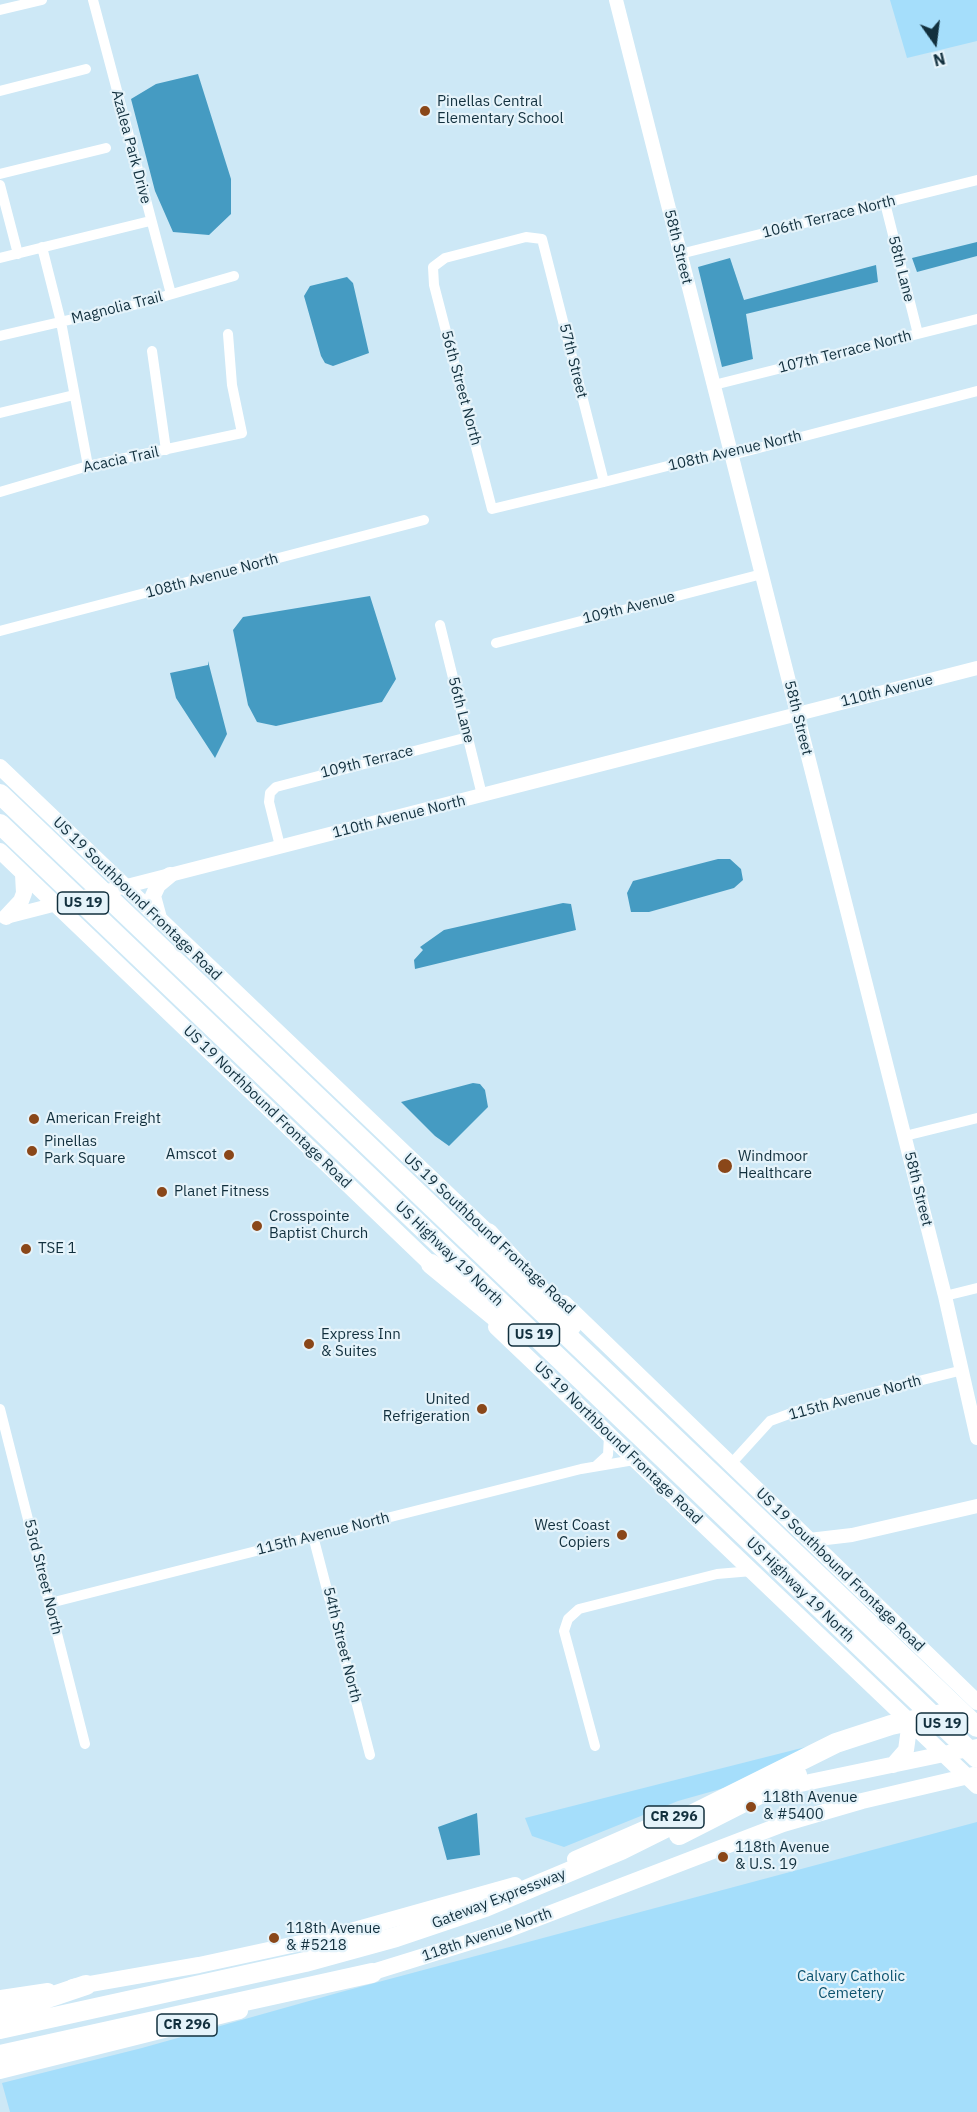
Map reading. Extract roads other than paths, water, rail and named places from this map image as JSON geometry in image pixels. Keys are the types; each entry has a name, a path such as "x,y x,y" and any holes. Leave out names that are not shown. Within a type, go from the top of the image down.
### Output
{"highway":[{"name":"US Highway 19 North","path":"0,794 27,806 175,962 977,1725"},
{"name":"US Highway 19 North","path":"2,826 906,1691 975,1762"},
{"path":"488,1233 657,1422"},
{"path":"431,1264 604,1402"},
{"name":"Gateway Expressway","path":"0,2040 306,1962 430,1926 495,1903 621,1850 836,1743 891,1725 952,1712 977,1712"},
{"name":"Gateway Expressway","path":"0,2029 145,2002 376,1954 498,1916 585,1881 822,1763 868,1744 926,1728 977,1725"},
{"path":"0,2055 372,1973"},
{"path":"0,2013 86,1985"}],"main road":[{"name":"US 19 Southbound Frontage Road","path":"0,767 27,806 75,840 176,935 518,1259 977,1702"},
{"path":"4,855 26,861 40,853 49,839 51,832 47,821 27,806"},
{"path":"75,840 97,936 105,952"},
{"name":"US 19 Northbound Frontage Road","path":"4,855 634,1460 910,1721 942,1755 975,1762"},
{"path":"23,874 51,889 113,901 160,922"},
{"path":"3,918 21,901 24,893 23,874"},
{"path":"160,922 153,896 158,885 170,875"},
{"path":"141,987 133,968 132,956 136,945 161,934 176,935"},
{"path":"896,1708 918,1713 931,1711 946,1695 948,1688 945,1672"},
{"path":"893,1765 906,1750 910,1721"},
{"path":"928,1741 975,1762"},
{"name":"CR 296","path":"0,1998 199,1965 417,1915 518,1885 645,1828 694,1810 788,1786 942,1755 975,1762"},
{"name":"118th Avenue North","path":"0,2072 147,2036 372,1973 509,1929 783,1824 975,1762"}],"street":[{"path":"0,10 42,0"},
{"name":"Azalea Park Drive","path":"93,0 171,294"},
{"name":"58th Street","path":"615,0 905,1136 974,1415 977,1438"},
{"path":"0,91 86,69"},
{"path":"0,174 106,148"},
{"name":"106th Terrace North","path":"680,254 977,180"},
{"path":"0,185 18,254"},
{"name":"58th Lane","path":"885,203 918,334"},
{"path":"0,258 150,221"},
{"name":"57th Street","path":"433,267 445,258 526,237 542,239 604,482"},
{"path":"42,247 61,322 88,466"},
{"name":"56th Street North","path":"433,267 434,285 492,509"},
{"name":"Magnolia Trail","path":"0,336 234,276"},
{"name":"107th Terrace North","path":"714,385 977,319"},
{"name":"Acacia Trail","path":"0,492 88,466 242,433 232,385 228,334"},
{"path":"152,351 166,450"},
{"name":"108th Avenue North","path":"492,509 715,454 732,454 977,391"},
{"path":"0,413 74,395"},
{"name":"108th Avenue North","path":"0,631 424,520"},
{"name":"109th Avenue","path":"496,643 762,574"},
{"name":"56th Lane","path":"440,626 482,795"},
{"name":"110th Avenue","path":"796,713 977,668"},
{"name":"110th Avenue North","path":"3,918 693,742 796,713"},
{"name":"109th Terrace","path":"280,846 269,802 270,793 276,787 468,737"},
{"path":"905,1136 977,1118"},
{"path":"945,1296 977,1288"},
{"name":"115th Avenue North","path":"730,1465 770,1421 797,1411 963,1370"},
{"name":"53rd Street North","path":"0,1409 85,1744"},
{"path":"596,1466 608,1455 609,1436"},
{"name":"115th Avenue North","path":"50,1603 596,1466 634,1460"},
{"path":"809,1540 852,1535 977,1506"},
{"path":"835,1566 836,1548 840,1541 852,1535"},
{"name":"54th Street North","path":"313,1536 370,1755"},
{"path":"717,1574 727,1569 730,1560 729,1548"},
{"path":"595,1746 564,1631 568,1619 579,1609 717,1574 752,1571"}],"place":[{"name":"Pinellas Central Elementary School","path":"425,111"},
{"name":"American Freight","path":"34,1119"},
{"name":"Pinellas Park Square","path":"32,1151"},
{"name":"Amscot","path":"229,1155"},
{"name":"Windmoor Healthcare","path":"725,1166"},
{"name":"Planet Fitness","path":"162,1192"},
{"name":"Crosspointe Baptist Church","path":"257,1226"},
{"name":"TSE 1","path":"26,1249"},
{"name":"Express Inn & Suites","path":"309,1344"},
{"name":"United Refrigeration","path":"482,1409"},
{"name":"West Coast Copiers","path":"622,1535"},
{"name":"118th Avenue & #5400","path":"751,1807"},
{"name":"118th Avenue & U.S. 19","path":"723,1857"},
{"name":"118th Avenue & #5218","path":"274,1938"}],"park label":[{"name":"Calvary Catholic Cemetery","path":"851,1986"}]}
